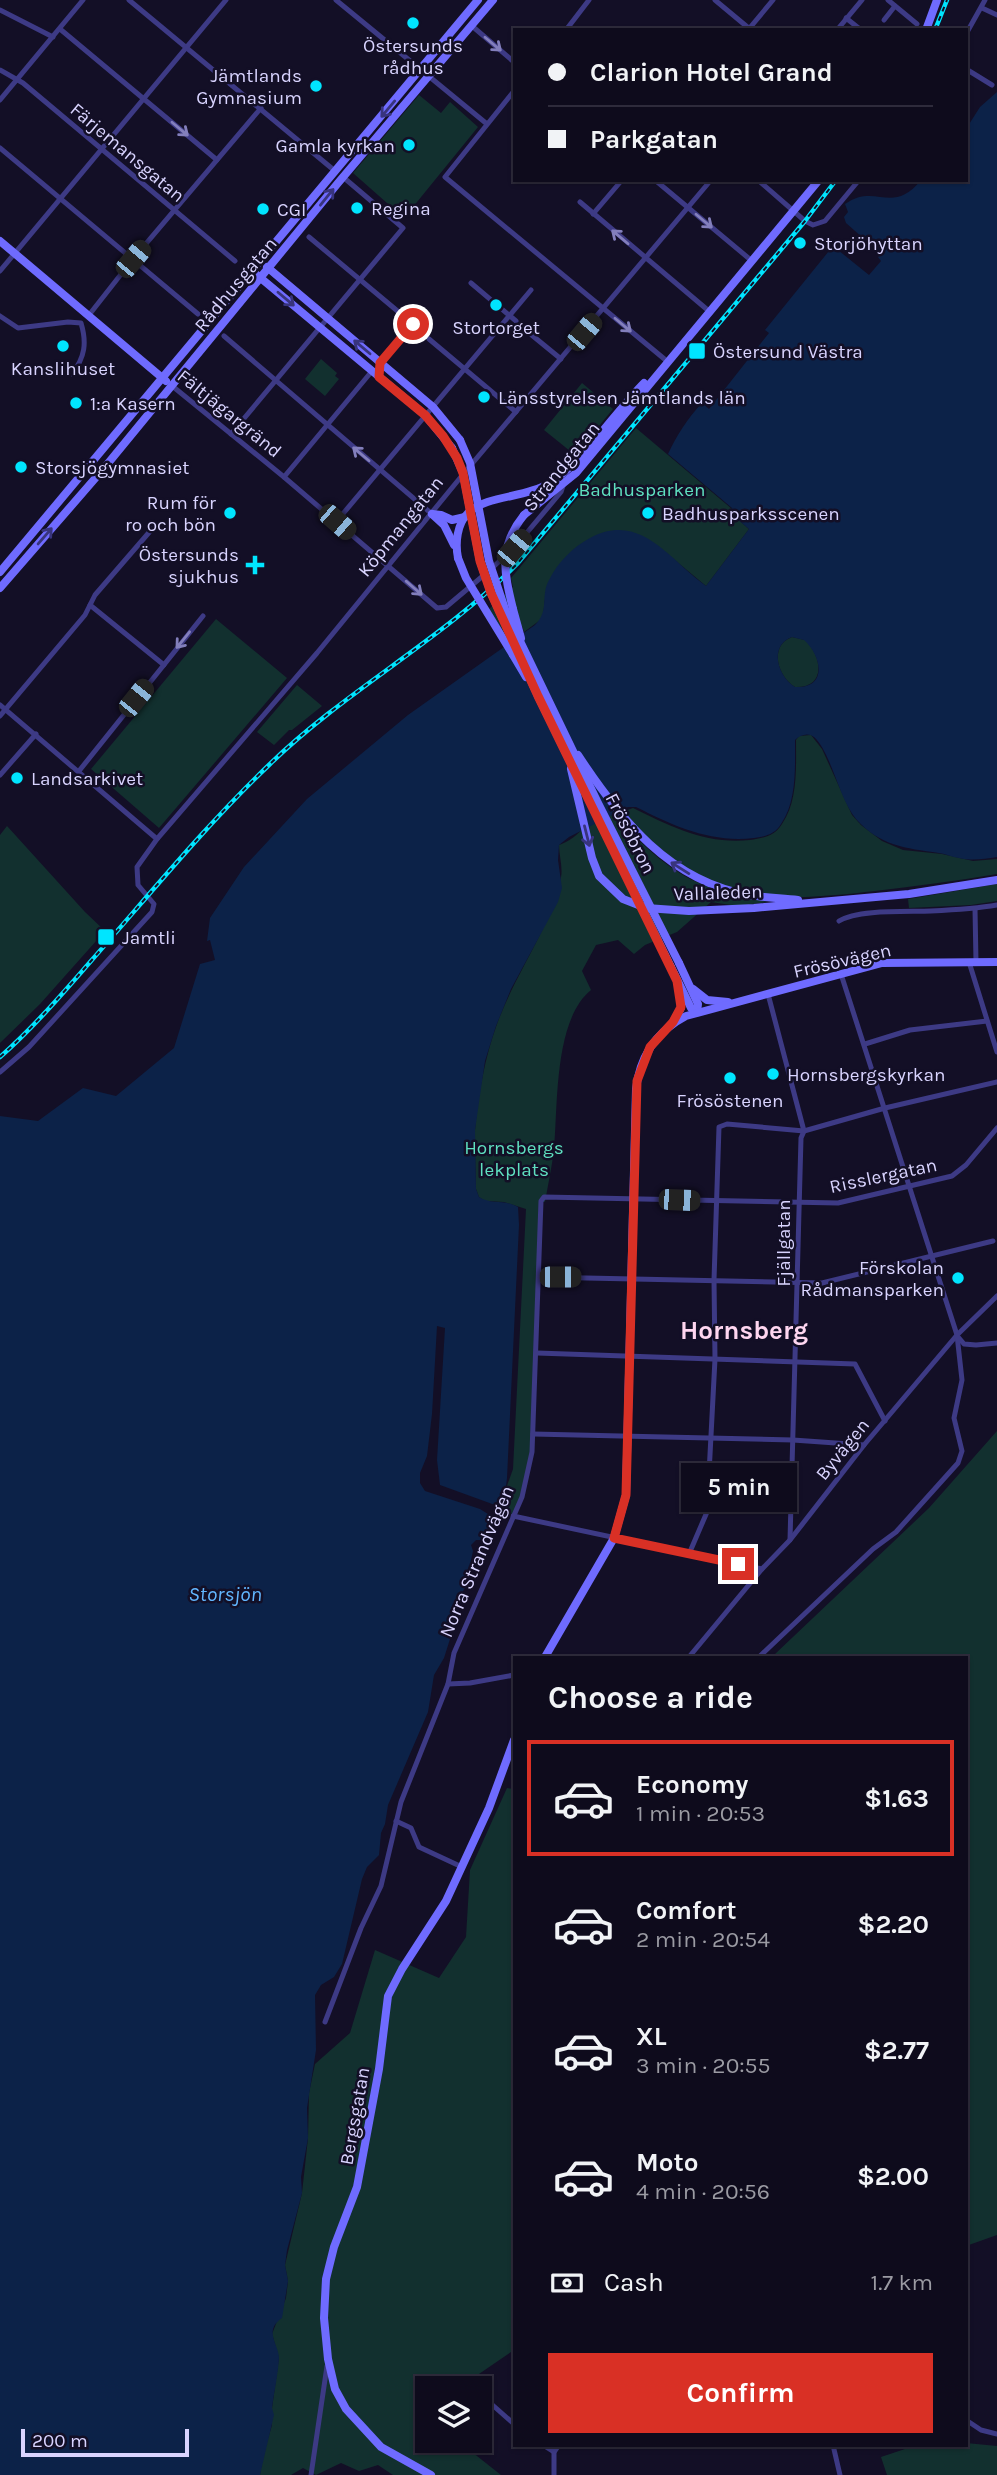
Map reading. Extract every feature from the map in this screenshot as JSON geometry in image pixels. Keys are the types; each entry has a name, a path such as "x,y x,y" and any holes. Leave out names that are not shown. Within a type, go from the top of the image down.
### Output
{"main road":[{"name":"Rådhusgatan","path":"0,588 269,269 421,69 478,0"},
{"name":"Rådhusgatan","path":"0,572 252,271 494,0"},
{"path":"927,28 937,0"},
{"name":"Strandgatan","path":"565,482 576,473 817,182"},
{"name":"Fältjägargränd","path":"0,241 171,386"},
{"path":"260,262 433,407"},
{"path":"252,271 425,415"},
{"name":"Strandgatan","path":"465,516 483,504 519,495 545,485 564,473 620,408 668,362"},
{"name":"Frösöbron","path":"433,407 460,440 470,463 491,568 506,612 565,743 675,965 698,1004 697,1012 691,1008 677,981 675,965"},
{"name":"Frösöbron","path":"425,415 452,449 463,473 478,550 491,593 538,696 565,743 611,803 650,845"},
{"path":"526,654 513,609 505,569 505,552 508,540 524,515 565,482"},
{"path":"432,514 452,520 465,516"},
{"path":"432,514 452,537 466,579 538,696"},
{"path":"458,558 457,540 465,516"},
{"name":"Frösöbron","path":"565,743 599,876 624,898"},
{"name":"Vallaleden","path":"650,845 674,865 711,885 750,895 815,901"},
{"name":"Vallaleden","path":"624,898 646,908 673,911 754,908 909,894 997,880"},
{"name":"Frösövägen","path":"697,1012 882,963 997,962"},
{"path":"546,1656 614,1538 626,1495 637,1081 650,1047 673,1022 681,1007 677,981"},
{"path":"689,986 701,998 734,1002"},
{"path":"673,1022 697,1012"},
{"name":"Bergsgatan","path":"431,2475 381,2447 360,2427 335,2389 328,2359 324,2318 326,2280 334,2247 357,2187 379,2069 388,1996 402,1969 446,1901 489,1808 513,1743"}],"street":[{"path":"0,100 83,0"},
{"path":"129,0 403,228 231,434"},
{"path":"0,271 226,0"},
{"path":"336,0 487,124"},
{"path":"345,7 351,0"},
{"path":"568,28 589,0"},
{"path":"715,0 748,28"},
{"path":"750,28 773,0"},
{"path":"838,28 862,0"},
{"path":"888,0 917,24"},
{"path":"968,31 985,0"},
{"path":"884,20 895,6"},
{"path":"982,8 997,15"},
{"path":"0,10 52,37"},
{"path":"846,18 858,28"},
{"path":"472,26 513,61"},
{"path":"60,29 217,160"},
{"name":"Färjemansgatan","path":"0,70 16,80 234,261"},
{"path":"968,70 992,85"},
{"path":"513,92 445,177 668,362"},
{"path":"89,315 261,108"},
{"path":"0,148 198,314"},
{"path":"593,214 620,182"},
{"path":"657,182 752,262"},
{"name":"Köpmangatan","path":"0,1072 36,1039 152,912 154,904 138,885 137,867 157,839 709,182"},
{"path":"760,182 809,224 820,224 857,182"},
{"path":"580,202 710,312"},
{"path":"284,477 376,374 380,363 413,324 309,237"},
{"path":"471,283 516,321"},
{"path":"337,522 531,290"},
{"path":"2,319 18,328 81,323 85,351 72,374"},
{"path":"528,332 561,359"},
{"path":"224,336 432,514"},
{"path":"429,339 516,412"},
{"name":"Fältjägargränd","path":"171,386 440,609"},
{"name":"Strandgatan","path":"440,609 446,607 514,548 561,492 565,482"},
{"path":"0,716 85,615 95,595 152,529"},
{"path":"90,605 163,665"},
{"path":"79,771 203,616"},
{"path":"0,705 157,839"},
{"path":"0,775 36,734"},
{"path":"839,921 845,917 891,912 975,909 997,905"},
{"path":"975,909 973,962 997,1052"},
{"path":"760,1656 873,1549 895,1532 958,1463 962,1451 954,1418 962,1380 957,1335 841,974"},
{"name":"Fjällgatan","path":"768,994 804,1131 801,1138 790,1540"},
{"path":"865,1044 910,1030 987,1021"},
{"path":"689,1554 707,1512 715,1359 718,1130 721,1124 804,1131 885,1108 997,1082"},
{"name":"Risslergatan","path":"544,1197 838,1203 952,1176 966,1166 997,1128"},
{"name":"Norra Strandvägen","path":"325,2022 361,1928 381,1886 401,1802 447,1684 454,1653 529,1475 537,1353 541,1202 544,1197"},
{"path":"539,1277 822,1283 993,1241"},
{"name":"Byvägen","path":"690,1656 762,1569 790,1540 864,1445 957,1335 997,1296"},
{"path":"957,1335 964,1344 997,1343"},
{"path":"537,1353 855,1364 885,1421"},
{"path":"533,1434 793,1440 864,1445"},
{"path":"513,1516 762,1569"},
{"path":"447,1684 513,1675"},
{"path":"396,1821 411,1828 419,1847 462,1867"},
{"path":"311,2475 328,2359"},
{"path":"492,2405 513,2423"},
{"path":"968,2421 981,2430 997,2434"},
{"path":"547,2447 554,2452"},
{"path":"554,2475 554,2452 558,2447"},
{"path":"834,2447 841,2475"}],"green space":[{"path":"419,95 441,113 450,102 478,127 404,218 353,173"},
{"path":"321,359 337,373 335,376 339,379 325,396 305,379"},
{"path":"582,383 613,409 575,455 544,430"},
{"name":"Badhusparken","path":"636,428 732,509 729,512 749,529 706,586 664,551 560,565 548,584 543,618 524,632 522,626 506,638 488,610 513,587 511,578"},
{"path":"216,619 287,678 159,828 91,769"},
{"path":"792,637 805,640 818,662 817,677 805,686 795,687 789,682 778,662 780,647"},
{"path":"297,685 322,706 289,730 274,745 257,732"},
{"path":"811,735 822,749 852,815 882,841 903,850 942,854 973,861 997,859 997,874 811,897 747,893 706,879 682,865 622,812 633,808 689,833 719,840 750,840 768,836 779,828 791,805 795,784 796,740 799,736"},
{"name":"Hornsbergs lekplats","path":"604,800 647,847 685,876 716,889 768,902 737,906 711,902 677,932 645,945 634,954 618,940 596,945 582,971 591,990 570,1021 560,1064 553,1156 545,1202 542,1202 532,1452 526,1483 513,1516 499,1508 513,1469 526,1209 504,1202 485,1201 479,1197 476,1189 475,1144 478,1103 486,1063 504,1005 541,933 556,896 561,873 559,845 579,832"},
{"name":"Jamtli","path":"7,826 105,931 40,1004 0,1043 0,835"},
{"path":"997,884 997,901 909,908 908,899"},
{"path":"997,1431 997,2235 968,2245 968,1656 774,1656 929,1508"},
{"path":"507,1788 513,1789 513,2351 476,2376 415,2376 415,2453 473,2453 501,2475 393,2475 378,2465 359,2471 341,2463 316,2475 303,2468 291,2475 260,2475 272,2425 279,2358 272,2334 286,2298 288,2281 285,2265 302,2193 308,2138 309,2093 315,2064 350,2033 375,1950 439,1978 466,1937 470,1870"},
{"path":"968,2443 997,2446 997,2475 887,2475 881,2457 911,2447 968,2447"}],"water":[{"name":"Storsjön","path":"997,92 997,857 964,859 904,847 874,835 850,810 820,744 812,735 807,734 795,740 794,784 790,805 781,824 769,834 758,838 722,838 693,832 636,807 628,807 569,837 559,845 562,888 558,902 511,989 496,1026 485,1061 475,1130 476,1189 479,1197 518,1207 506,1486 495,1505 440,1485 437,1460 445,1328 437,1326 432,1414 427,1456 420,1473 420,1483 425,1491 480,1509 491,1516 492,1527 485,1540 476,1540 471,1545 473,1551 465,1588 457,1600 444,1658 434,1675 428,1712 388,1805 379,1855 367,1867 362,1879 342,1964 334,1977 321,1985 315,1995 316,2050 307,2108 308,2138 301,2177 302,2193 287,2250 285,2265 288,2281 282,2318 276,2323 273,2333 279,2358 272,2408 274,2415 260,2475 0,2475 0,1116 38,1121 83,1088 116,1096 174,1048 200,964 215,960 210,940 207,941 210,918 244,867 307,799 408,715 535,625 544,608 549,580 561,561 578,546 608,531 624,530 639,534 666,552 706,586 749,529 729,512 732,508 668,454 675,440 702,403 709,409 769,333 765,330 833,246 869,275 881,261 877,246 846,223 844,217 848,212 845,204 866,196 901,196 919,182 968,182 968,126 980,107","holes":["792,637 804,640 818,662 817,677 813,683 795,687 780,669 780,647"]}],"railway":[{"path":"936,28 947,0"},
{"path":"0,1057 47,1010 201,835 270,764 330,712 457,617 517,564 805,221 834,182"}],"place":[{"name":"Östersunds rådhus","path":"413,23"},
{"name":"Jämtlands Gymnasium","path":"316,86"},
{"name":"Gamla kyrkan","path":"409,145"},
{"name":"Regina","path":"357,208"},
{"name":"CGI","path":"263,209"},
{"name":"Storjöhyttan","path":"800,243"},
{"name":"Stortorget","path":"496,305"},
{"name":"Kanslihuset","path":"63,346"},
{"name":"Östersund Västra","path":"697,351"},
{"name":"Länsstyrelsen Jämtlands län","path":"484,397"},
{"name":"1:a Kasern","path":"76,403"},
{"name":"Storsjögymnasiet","path":"21,467"},
{"name":"Rum för ro och bön","path":"230,513"},
{"name":"Badhusparksscenen","path":"648,513"},
{"name":"Östersunds sjukhus","path":"255,565"},
{"name":"Landsarkivet","path":"17,778"},
{"name":"Jamtli","path":"106,937"},
{"name":"Hornsbergskyrkan","path":"773,1074"},
{"name":"Frösöstenen","path":"730,1078"},
{"name":"Förskolan Rådmansparken","path":"958,1278"}],"district":[{"name":"Hornsberg","path":"744,1330"}],"route":[{"path":"413,324 378,366 379,377 425,415 457,458 463,473 480,561 491,593 538,696 677,981 681,1002 673,1022 650,1047 640,1067 637,1081 626,1495 614,1538 738,1564"}]}
